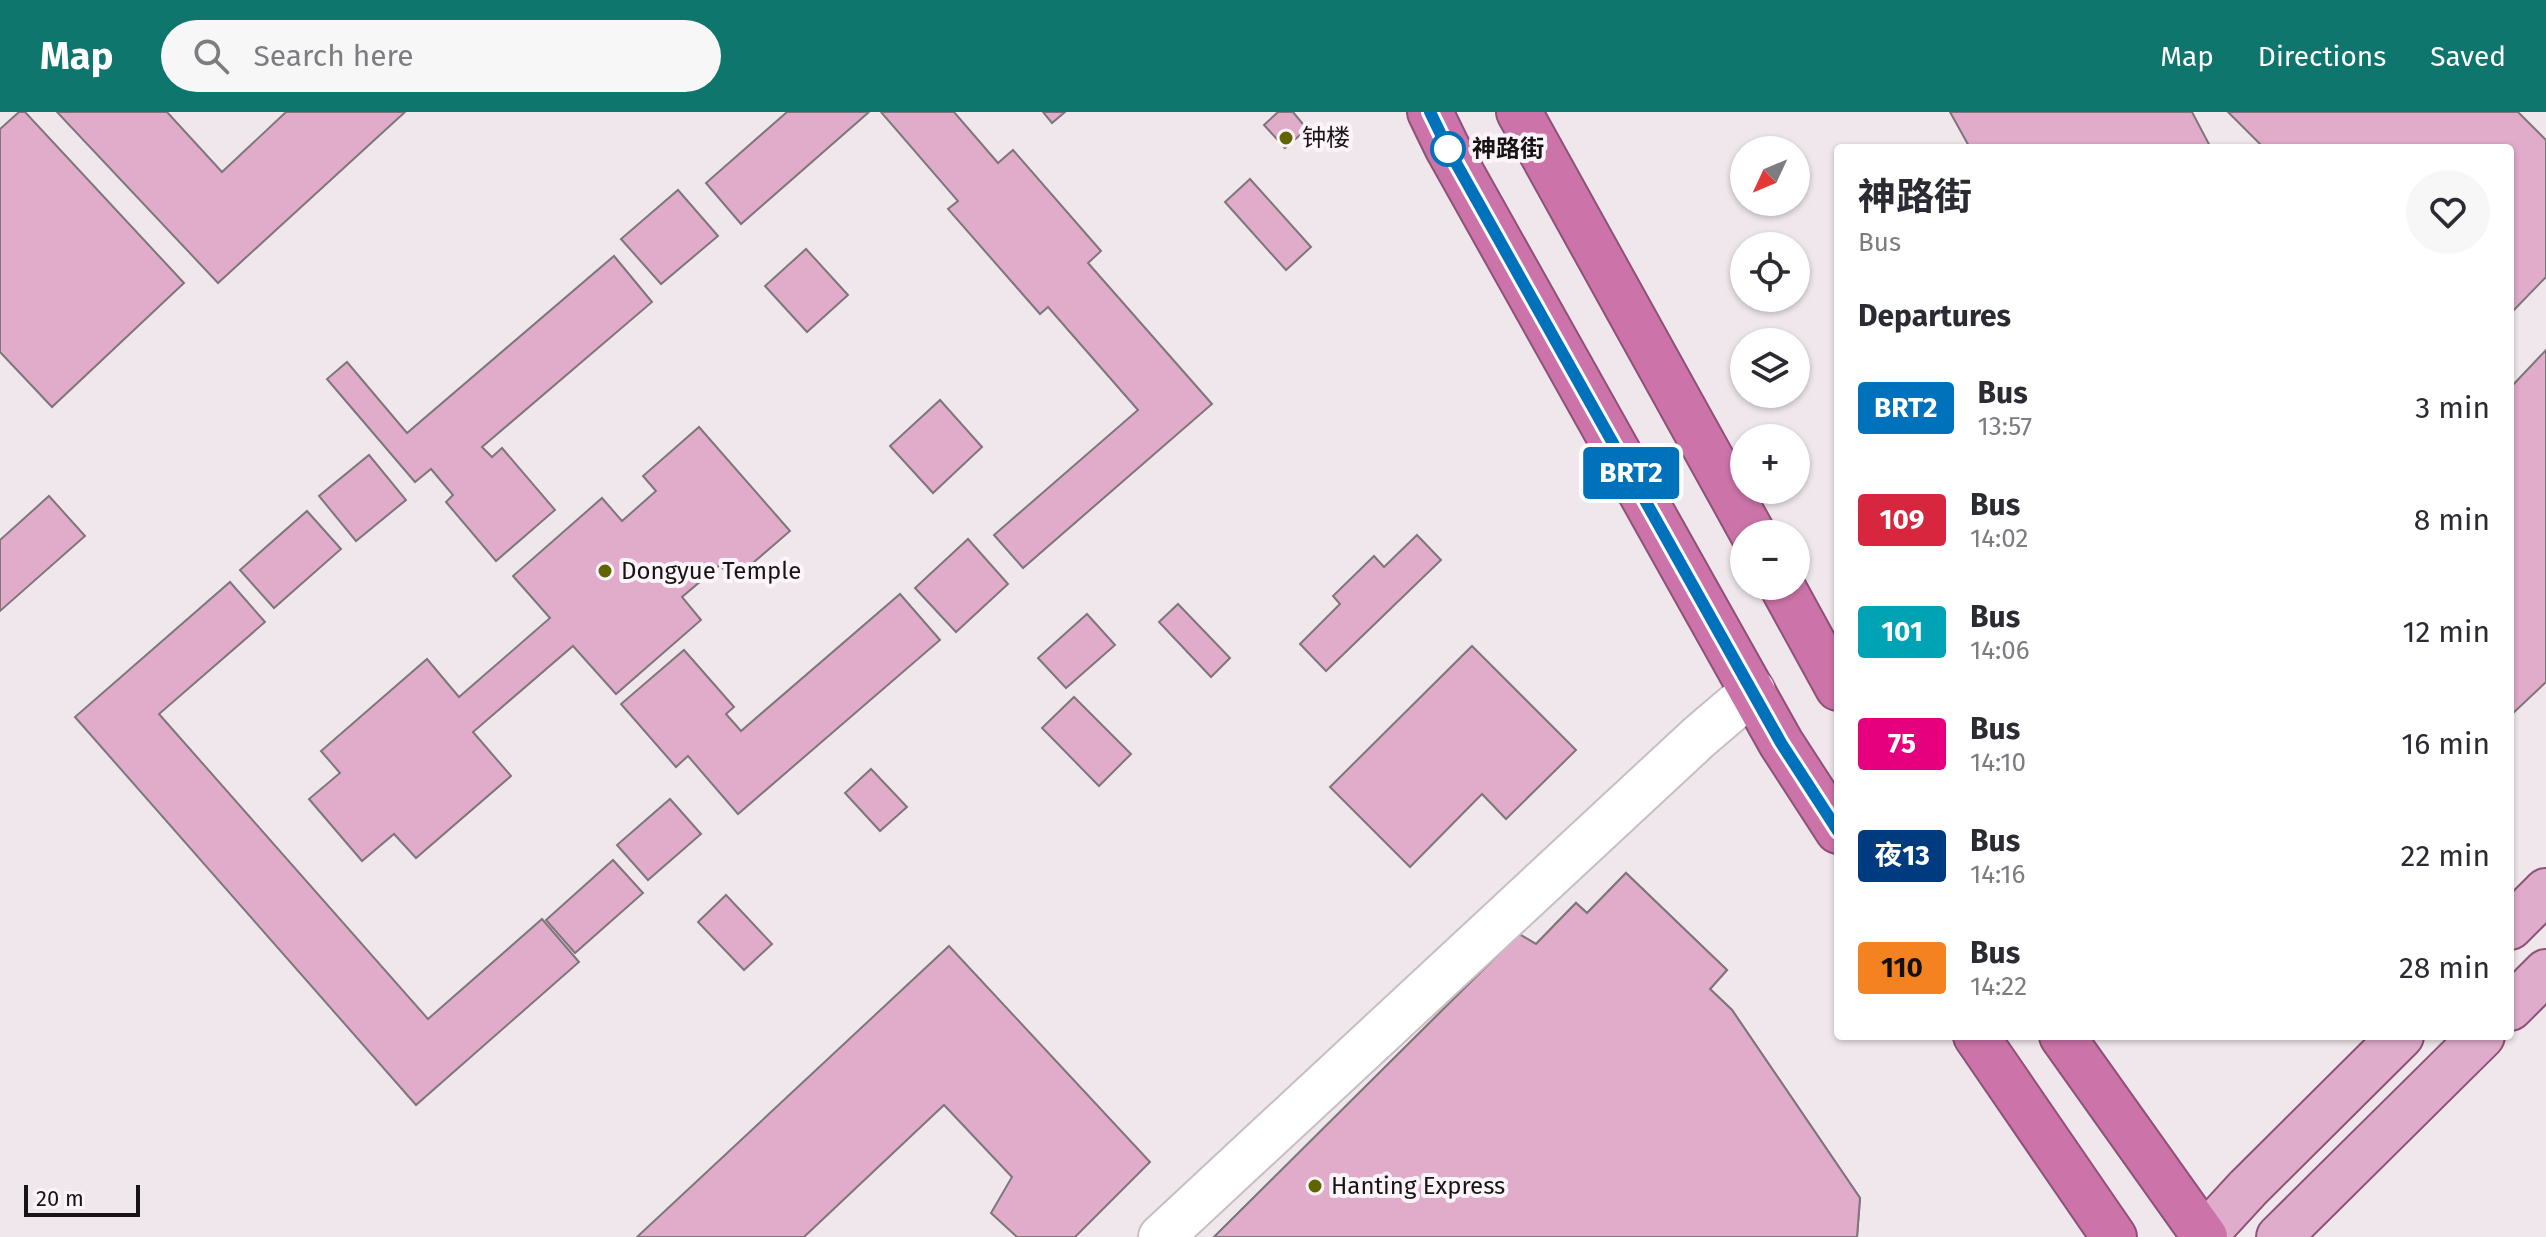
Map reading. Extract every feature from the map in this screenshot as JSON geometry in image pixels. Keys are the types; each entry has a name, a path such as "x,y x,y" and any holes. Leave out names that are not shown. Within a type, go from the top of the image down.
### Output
{"highway":[{"path":"1430,112 1781,743 1834,825"},
{"path":"1519,112 1745,520"},
{"path":"1790,600 1834,681"},
{"path":"1979,1040 2114,1237"},
{"path":"2065,1040 2204,1237"}],"main road":[{"path":"2514,923 2546,891"},
{"path":"2514,1004 2546,972"},
{"path":"2204,1237 2248,1188 2397,1040"},
{"path":"2279,1237 2478,1040"}],"street":[{"path":"1161,1237 1699,737 1753,691"}],"building":[{"path":"19,112 25,112 184,283 52,407 0,352 0,129"},
{"path":"57,112 167,112 222,172 286,112 405,112 218,283"},
{"path":"787,112 869,112 741,224 706,183"},
{"path":"881,112 954,112 998,163 1013,150 1101,251 1088,263 1212,404 1023,568 994,535 1138,410 1048,307 1040,314 948,209 958,201"},
{"path":"1043,112 1065,112 1052,123"},
{"name":"钟楼","path":"1278,112 1293,112 1307,129 1285,148 1264,125"},
{"path":"1950,112 2192,112 2209,144 1968,144"},
{"path":"2228,112 2518,112 2546,140 2546,277 2514,310 2514,144 2260,144"},
{"path":"1250,179 1311,247 1286,270 1225,202"},
{"path":"678,190 718,236 661,284 621,239"},
{"path":"806,249 848,295 807,332 765,286"},
{"path":"614,256 652,302 482,447 492,457 502,448 555,510 496,561 446,502 453,495 431,469 415,482 327,379 347,362 407,433"},
{"path":"2546,350 2546,682 2514,712 2514,384"},
{"path":"940,400 982,447 933,493 890,446"},
{"path":"699,427 790,531 733,580 720,565 682,597 701,620 616,694 573,646 473,732 511,776 416,858 394,834 362,861 309,799 340,773 321,751 427,659 459,697 550,618 513,576 602,498 622,521 656,491 643,476"},
{"path":"369,455 406,500 356,541 319,496"},
{"path":"49,496 85,536 0,611 0,540"},
{"path":"307,511 341,549 274,608 240,570"},
{"path":"1417,535 1441,560 1326,671 1300,644 1340,604 1333,596 1374,556 1384,567"},
{"path":"968,539 1008,584 956,632 915,588"},
{"path":"230,582 265,622 159,714 428,1019 542,919 579,962 416,1105 75,717"},
{"path":"900,594 940,640 738,814 688,756 676,767 621,704 684,650 734,707 726,714 741,731"},
{"path":"1178,604 1230,658 1211,677 1159,622"},
{"path":"1087,614 1115,645 1066,688 1038,658"},
{"path":"1472,646 1576,750 1506,819 1482,794 1410,867 1330,787"},
{"path":"1074,697 1131,754 1099,786 1042,728"},
{"path":"871,769 907,807 880,831 845,793"},
{"path":"670,799 701,834 648,880 617,845"},
{"path":"613,860 643,893 575,953 546,920"},
{"path":"1626,873 1727,970 1710,989 1732,1010 1860,1198 1857,1237 1731,1237 1630,1087 1571,1034 1404,1202 1365,1237 1214,1237 1519,934 1536,944 1576,903 1587,913"},
{"path":"1626,873 1727,970 1710,989 1732,1010 1860,1198 1857,1237 1214,1237 1519,934 1536,944 1576,903 1587,913"},
{"path":"726,895 772,944 744,970 698,922"},
{"path":"949,946 1150,1162 1075,1237 1017,1237 991,1213 1012,1177 944,1105 804,1237 637,1237"}],"bus line":[{"name":"BRT2","path":"1430,112 1781,743 1834,825"}],"place":[{"name":"钟楼","path":"1286,138"},
{"name":"神路街","path":"1448,149"},
{"name":"Dongyue Temple","path":"605,571"},
{"name":"Hanting Express","path":"1315,1186"}]}
